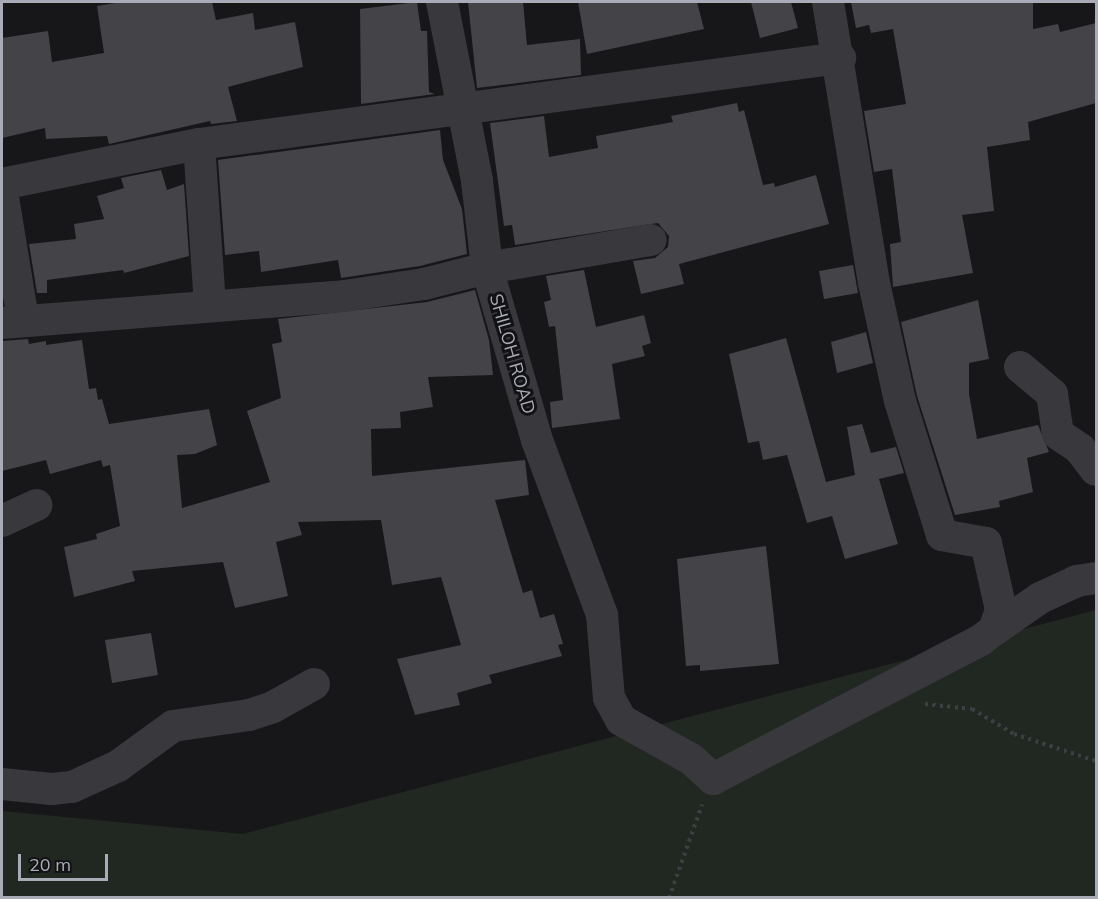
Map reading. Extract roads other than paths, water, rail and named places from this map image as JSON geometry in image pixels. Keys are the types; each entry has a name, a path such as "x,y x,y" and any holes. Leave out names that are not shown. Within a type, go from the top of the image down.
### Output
{"street":[{"name":"SHILOH ROAD","path":"442,2 485,226 487,268 537,440 602,615 609,698 621,720 691,759 713,779 917,674 994,630"},
{"path":"828,2 840,58 874,283 900,401 942,535 986,543 1001,605 994,630"},
{"path":"2,184 199,144 463,111 840,58"},
{"path":"199,144 210,305"},
{"path":"2,191 12,321 344,296 424,284 487,268 651,240"},
{"path":"1020,367 1052,394 1058,434 1080,449 1096,470"},
{"path":"2,521 37,505"},
{"path":"994,630 1040,598 1096,578"},
{"path":"2,784 44,789 72,788 118,766 173,726 256,713 315,684"}]}
